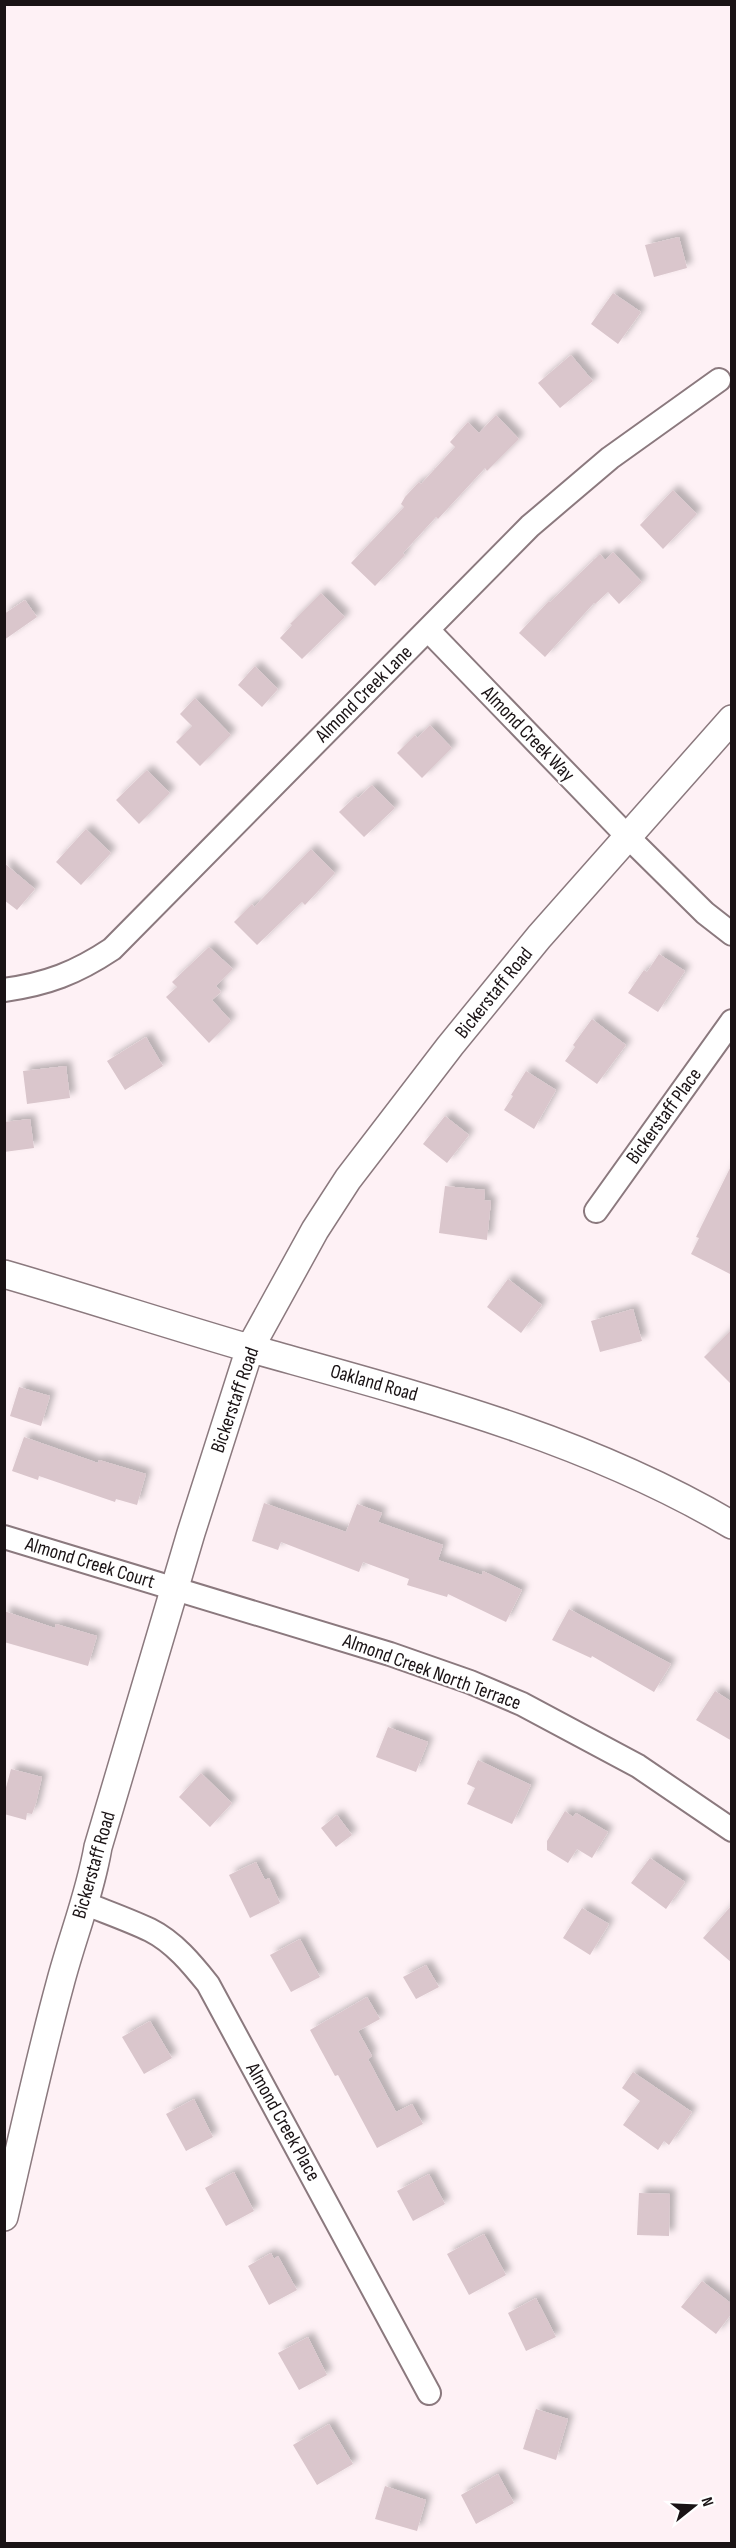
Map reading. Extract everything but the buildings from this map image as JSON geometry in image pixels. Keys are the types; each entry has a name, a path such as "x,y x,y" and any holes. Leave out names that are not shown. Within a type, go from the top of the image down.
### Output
{"street":[{"name":"Almond Creek Lane","path":"4,990 27,987 68,975 112,949 429,631 530,526 610,458 719,380"},
{"name":"Almond Creek Way","path":"429,631 628,837 705,913 732,934"},
{"name":"Bickerstaff Road","path":"4,2217 38,2064 146,1682 250,1348 315,1230 348,1179 532,946 732,720"},
{"name":"Bickerstaff Place","path":"596,1211 732,1021"},
{"name":"Oakland Road","path":"4,1274 496,1419 574,1448 649,1481 732,1525"},
{"name":"Almond Creek Court","path":"4,1537 176,1590"},
{"name":"Almond Creek North Terrace","path":"176,1590 390,1654 470,1682 522,1704 638,1766 732,1830"},
{"name":"Almond Creek Place","path":"84,1903 157,1935 187,1958 208,1984 429,2393"}]}
